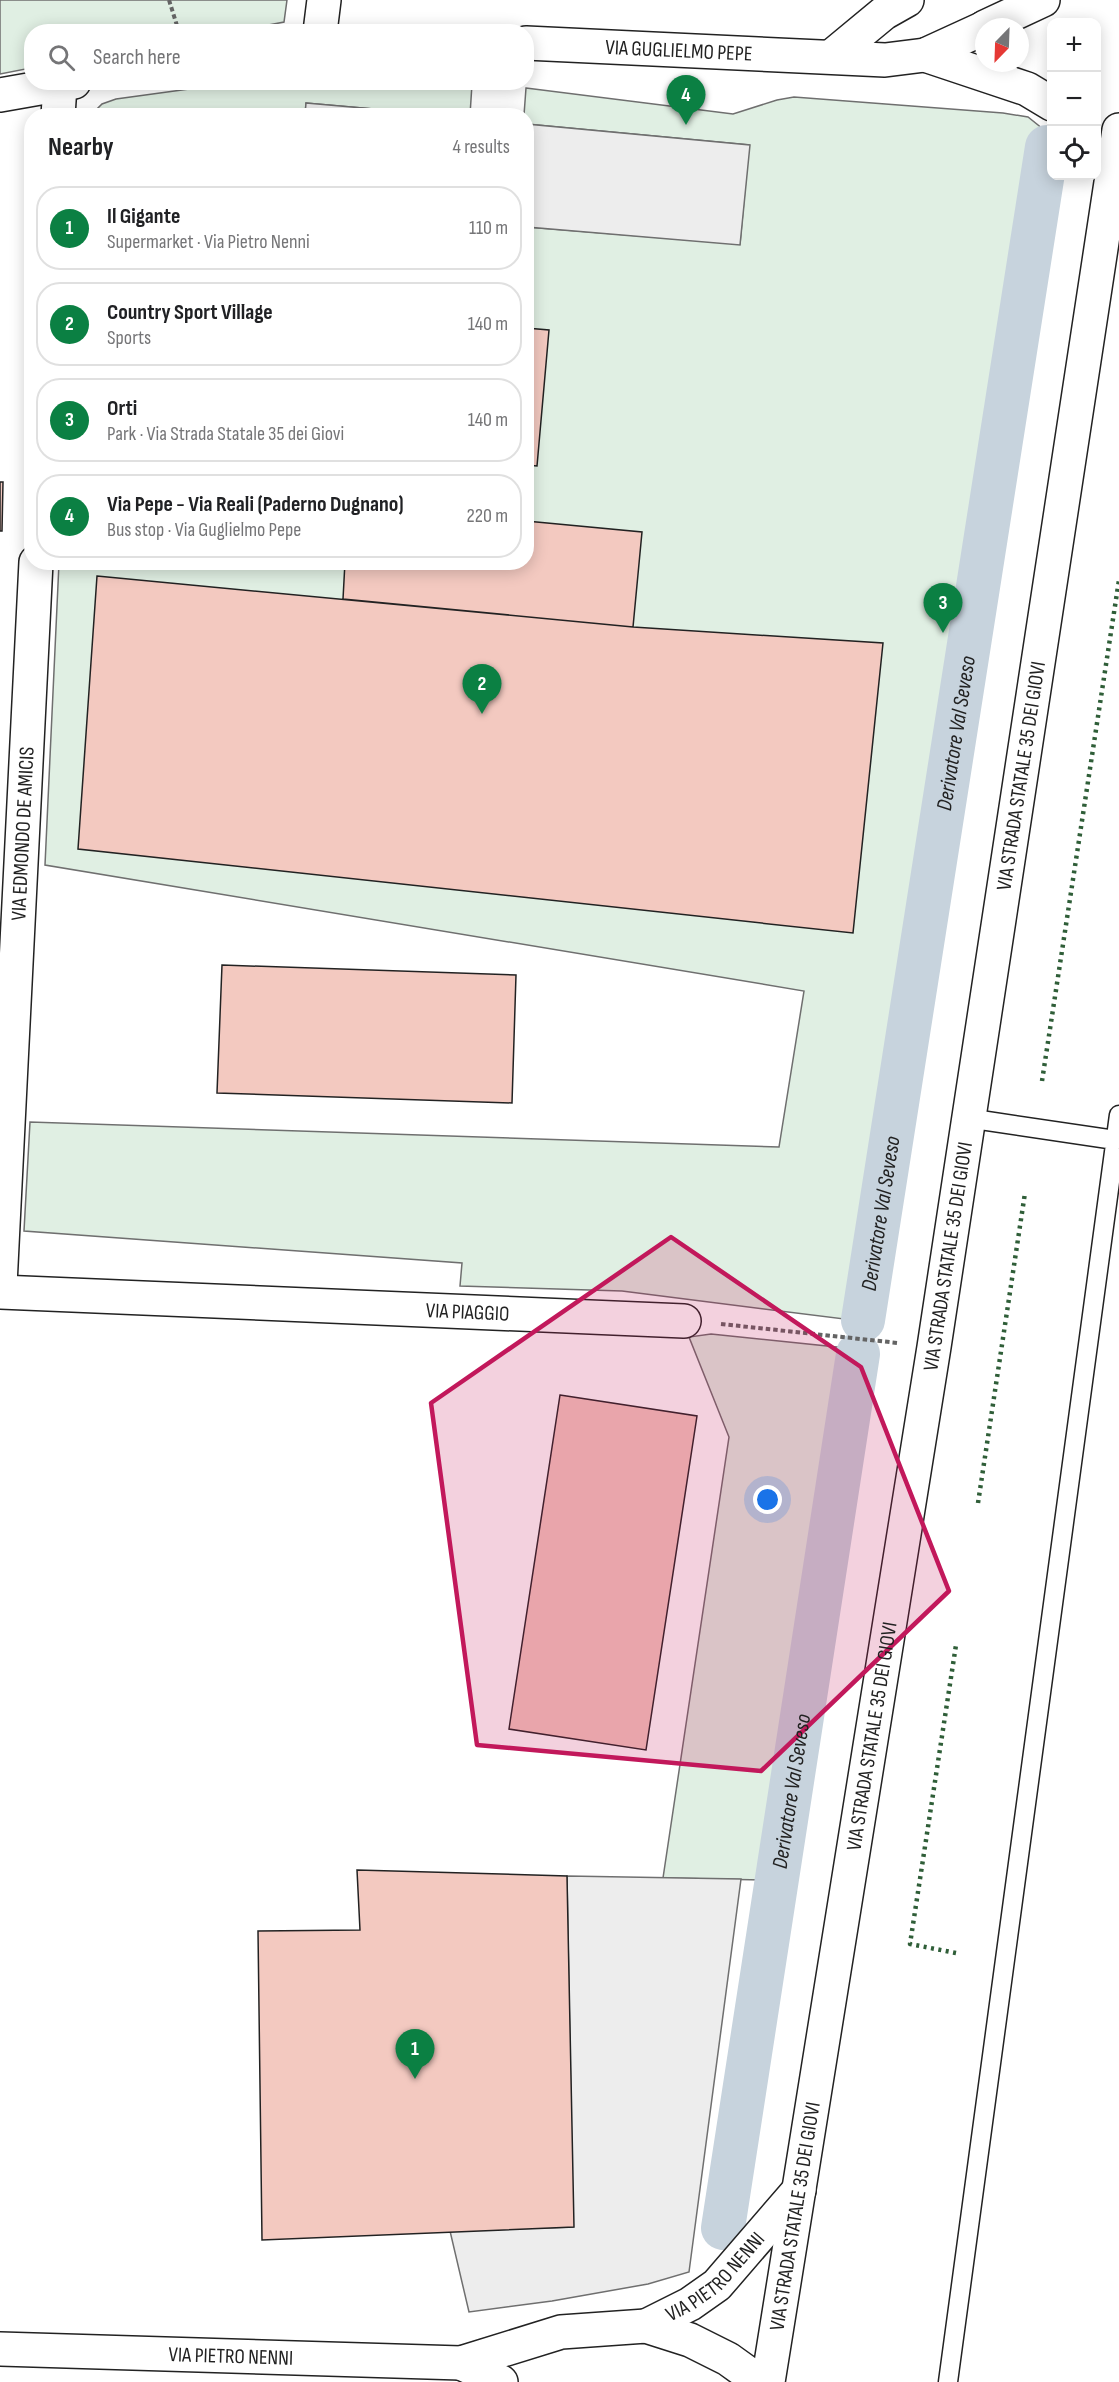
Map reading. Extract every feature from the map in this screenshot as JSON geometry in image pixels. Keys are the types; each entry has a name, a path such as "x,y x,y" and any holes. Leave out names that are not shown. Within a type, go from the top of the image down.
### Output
{"street":[{"path":"321,24 324,0"},
{"path":"832,56 884,13 907,0"},
{"name":"VIA GUGLIELMO PEPE","path":"1004,18 1043,0"},
{"name":"VIA GUGLIELMO PEPE","path":"534,44 885,60 925,55 975,32"},
{"name":"VIA GUGLIELMO PEPE","path":"925,55 1027,88 1047,101"},
{"path":"0,95 64,94"},
{"name":"VIA STRADA STATALE 35 DEI GIOVI","path":"768,2382 934,1347 1104,163 1119,130"},
{"name":"VIA EDMONDO DE AMICIS","path":"0,1285 36,570"},
{"name":"VIA PIAGGIO","path":"0,1292 684,1321"},
{"name":"VIA PIETRO NENNI","path":"646,2326 690,2304 717,2285 799,2190"},
{"name":"VIA PIETRO NENNI","path":"0,2349 461,2363 561,2332 646,2326 690,2340 728,2359 760,2382"},
{"name":"VIA PIETRO NENNI","path":"461,2363 501,2382"}],"lane":[{"path":"948,2382 1119,1115"},
{"path":"967,1118 1115,1140"}],"path":[{"path":"169,0 176,24"},
{"path":"684,1321 934,1347"}],"highlighted area":[{"path":"671,1237 861,1367 949,1591 761,1771 477,1745 431,1403"}],"green space":[{"path":"0,0 287,0 284,22 274,24 24,24 24,69 0,74"},
{"path":"534,89 733,114 794,97 1003,113 1028,117 1043,129 852,1320 622,1291 460,1286 462,1263 24,1231 30,1122 779,1147 804,991 45,865 59,570 534,570 534,228 740,244 749,145 534,125 534,108 525,108 526,90"},
{"path":"182,90 472,90 470,108 363,108 306,103 306,108 98,108 116,99"},
{"path":"711,1334 846,1348 763,1880 663,1878 729,1437 689,1337"}],"shaded area":[{"path":"306,103 363,108 306,108"},
{"path":"534,125 750,145 740,245 534,228"},
{"path":"567,1876 741,1879 689,2272 648,2284 552,2301 469,2312 450,2231 573,2227"}],"building":[{"path":"534,329 549,330 537,466 534,466"},
{"path":"0,482 3,482 2,531 0,531"},
{"path":"534,522 642,532 633,627 343,599 345,570 534,570"},
{"path":"97,576 633,627 883,643 853,933 78,849"},
{"path":"222,965 516,975 512,1103 217,1093"},
{"path":"560,1395 697,1416 646,1750 509,1729"},
{"path":"357,1870 567,1876 574,2227 262,2240 258,1931 360,1930"}],"waterway":[{"name":"Derivatore Val Seveso","path":"863,1320 1047,147"},
{"name":"Derivatore Val Seveso","path":"723,2228 858,1354"}],"hedge":[{"path":"1042,1081 1119,580"},
{"path":"978,1503 1025,1193"},
{"path":"956,1645 910,1944 956,1953"}],"place":[{"name":"Via Pepe - Via Reali (Paderno Dugnano)","path":"686,125"},
{"name":"Orti","path":"943,633"},
{"name":"Country Sport Village","path":"482,714"},
{"name":"Il Gigante","path":"415,2079"}]}
